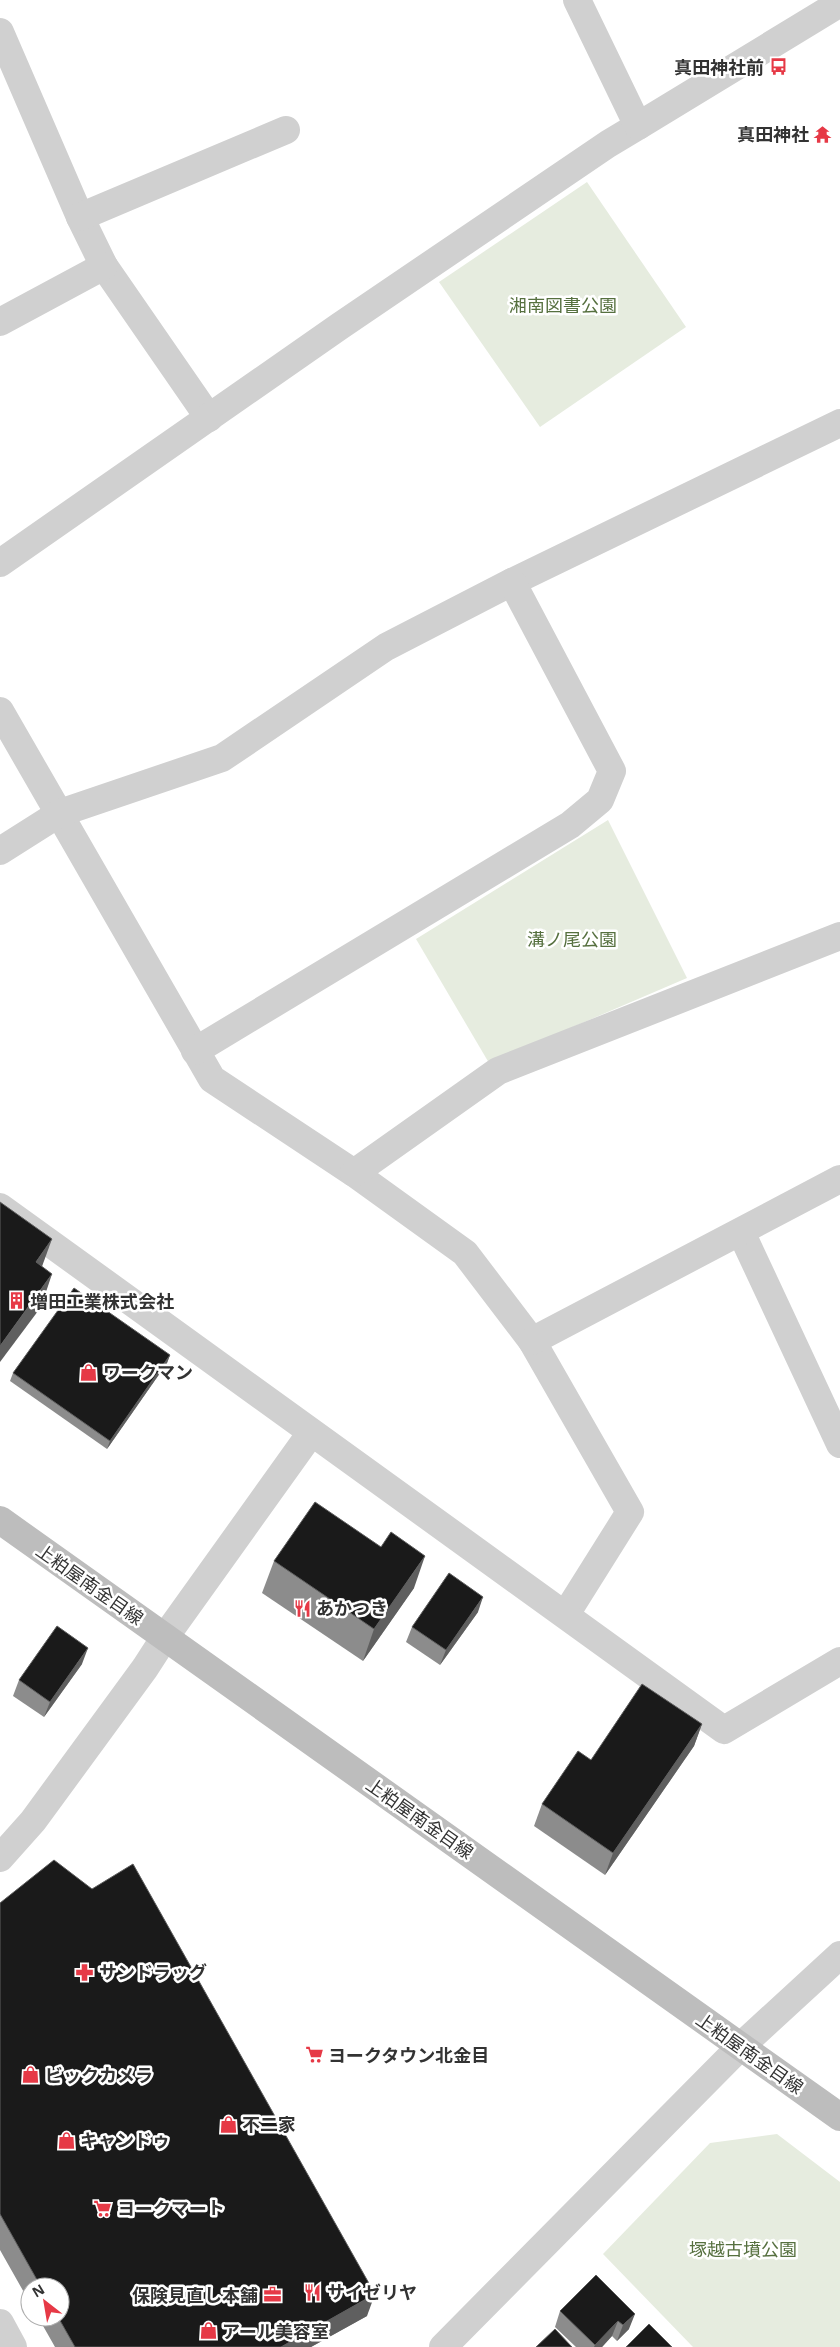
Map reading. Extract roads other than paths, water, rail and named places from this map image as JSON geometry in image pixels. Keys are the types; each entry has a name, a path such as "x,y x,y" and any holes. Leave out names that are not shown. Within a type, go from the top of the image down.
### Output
{"main road":[{"name":"上粕屋南金目線","path":"0,1520 840,2116"}],"street":[{"path":"577,0 638,126"},
{"path":"0,563 373,304 608,144 840,3"},
{"path":"0,32 80,217 104,266 209,418"},
{"path":"80,217 286,130"},
{"path":"0,322 104,266"},
{"path":"0,851 60,813 222,758 386,648 512,582 840,423"},
{"path":"195,1051 570,825 600,800 612,771 512,582"},
{"path":"0,711 212,1079 354,1173 465,1253 532,1341 630,1512 566,1614"},
{"path":"354,1173 498,1072 840,936"},
{"path":"532,1341 840,1179"},
{"path":"0,1207 311,1433 566,1614 724,1730 840,1661"},
{"path":"741,1232 840,1444"},
{"path":"4,1848 33,1822 140,1676 165,1637 311,1433"},
{"path":"444,2347 741,2046 840,1955"},
{"path":"0,2323 13,2347"}],"place":[{"name":"真田神社前","path":"778,67"},
{"name":"真田神社","path":"823,134"},
{"name":"増田工業株式会社","path":"16,1301"},
{"name":"ワークマン","path":"89,1372"},
{"name":"あかつき","path":"302,1608"},
{"name":"サンドラッグ","path":"85,1972"},
{"name":"ヨークタウン北金目","path":"314,2055"},
{"name":"ビックカメラ","path":"31,2075"},
{"name":"不二家","path":"228,2124"},
{"name":"キャンドゥ","path":"66,2140"},
{"name":"ヨークマート","path":"103,2208"},
{"name":"サイゼリヤ","path":"313,2292"},
{"name":"保険見直し本舗","path":"272,2295"},
{"name":"アール美容室","path":"208,2331"}],"park label":[{"name":"湘南図書公園","path":"563,305"},
{"name":"溝ノ尾公園","path":"572,939"},
{"name":"塚越古墳公園","path":"743,2249"}]}
